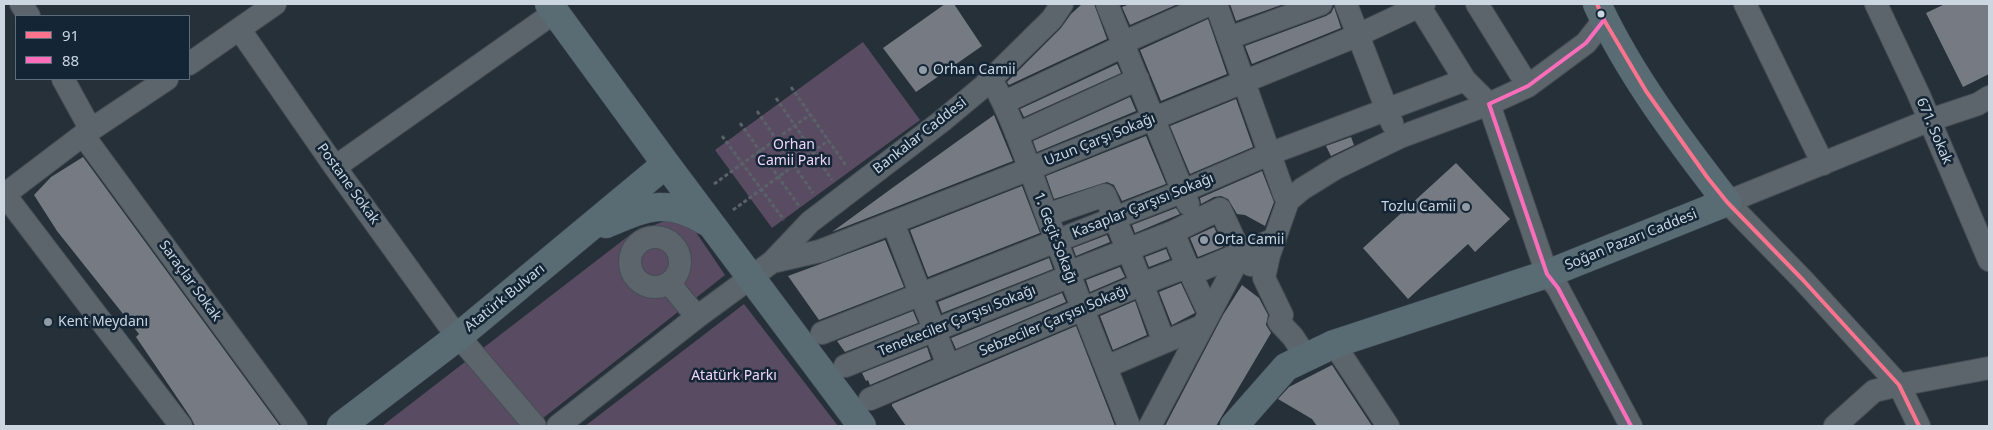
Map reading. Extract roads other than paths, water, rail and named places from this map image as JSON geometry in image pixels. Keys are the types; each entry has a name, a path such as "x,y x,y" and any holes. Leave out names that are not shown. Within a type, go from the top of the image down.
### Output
{"main road":[{"path":"552,8 666,164 723,218 762,270 862,426"},
{"path":"1600,12 1646,91 1727,202"},
{"name":"Atatürk Bulvarı","path":"341,426 459,336 666,164"},
{"name":"Soğan Pazarı Caddesi","path":"1234,426 1286,367 1334,344 1547,274 1727,202"},
{"path":"583,234 642,209 673,206 696,216 723,218"}],"street":[{"path":"21,4 28,15"},
{"name":"Bankalar Caddesi","path":"762,270 810,223 942,121 991,78 1052,19 1062,4"},
{"path":"1107,4 1195,220"},
{"path":"1002,99 1009,100 1115,50 1129,40 1210,4"},
{"path":"1216,4 1269,154 1288,201"},
{"path":"1229,38 1321,4"},
{"path":"1346,4 1395,130 1400,137"},
{"path":"1421,4 1465,80 1489,104 1547,274 1558,288 1631,426"},
{"name":"Uzun Çarşı Sokağı","path":"762,270 820,251 893,223 1153,119 1358,35 1421,4"},
{"path":"1477,4 1528,86"},
{"path":"1745,4 1823,164"},
{"name":"671. Sokak","path":"1876,4 1930,120 1989,260"},
{"path":"190,63 240,30 270,5"},
{"path":"335,167 552,8"},
{"path":"1264,278 1269,255 1288,201 1302,189 1336,168 1400,137 1489,104 1528,86 1586,43 1600,12"},
{"name":"Postane Sokak","path":"240,30 335,167 459,336 535,426"},
{"name":"1. Geçit Sokağı","path":"991,78 1016,133 1056,241 1129,426"},
{"path":"1016,133 1022,132 1138,79"},
{"name":"Saraçlar Sokak","path":"63,80 87,132 296,426"},
{"path":"165,80 87,132 4,195 181,426"},
{"name":"Kasaplar Çarşısı Sokağı","path":"822,333 1115,218 1269,154 1465,80"},
{"name":"Soğan Pazarı Caddesi","path":"1727,202 1930,120 1978,104 1989,97"},
{"path":"1047,216 1105,195 1164,342"},
{"path":"1727,202 1803,280 1899,385 1919,426"},
{"name":"Tenekeciler Çarşısı Sokağı","path":"845,366 1173,232 1220,209 1241,254"},
{"path":"893,223 946,360"},
{"path":"1173,232 1188,268 1205,319"},
{"name":"Sebzeciler Çarşısı Sokağı","path":"870,399 1142,284 1181,269 1201,270 1275,239"},
{"path":"1150,426 1241,254 1264,278 1282,316 1279,322 1293,337 1306,357"},
{"path":"558,426 697,317 762,270"},
{"path":"669,284 697,317"},
{"path":"1106,367 1164,342 1205,319"},
{"path":"1334,344 1388,426"},
{"path":"1835,426 1874,391 1989,368"}],"place":[{"name":"Orhan Camii","path":"923,70"},
{"name":"Tozlu Camii","path":"1466,207"},
{"name":"Orta Camii","path":"1204,240"},
{"name":"Kent Meydanı","path":"48,322"}],"park label":[{"name":"Orhan Camii Parkı","path":"794,154"},
{"name":"Atatürk Parkı","path":"734,376"}]}
